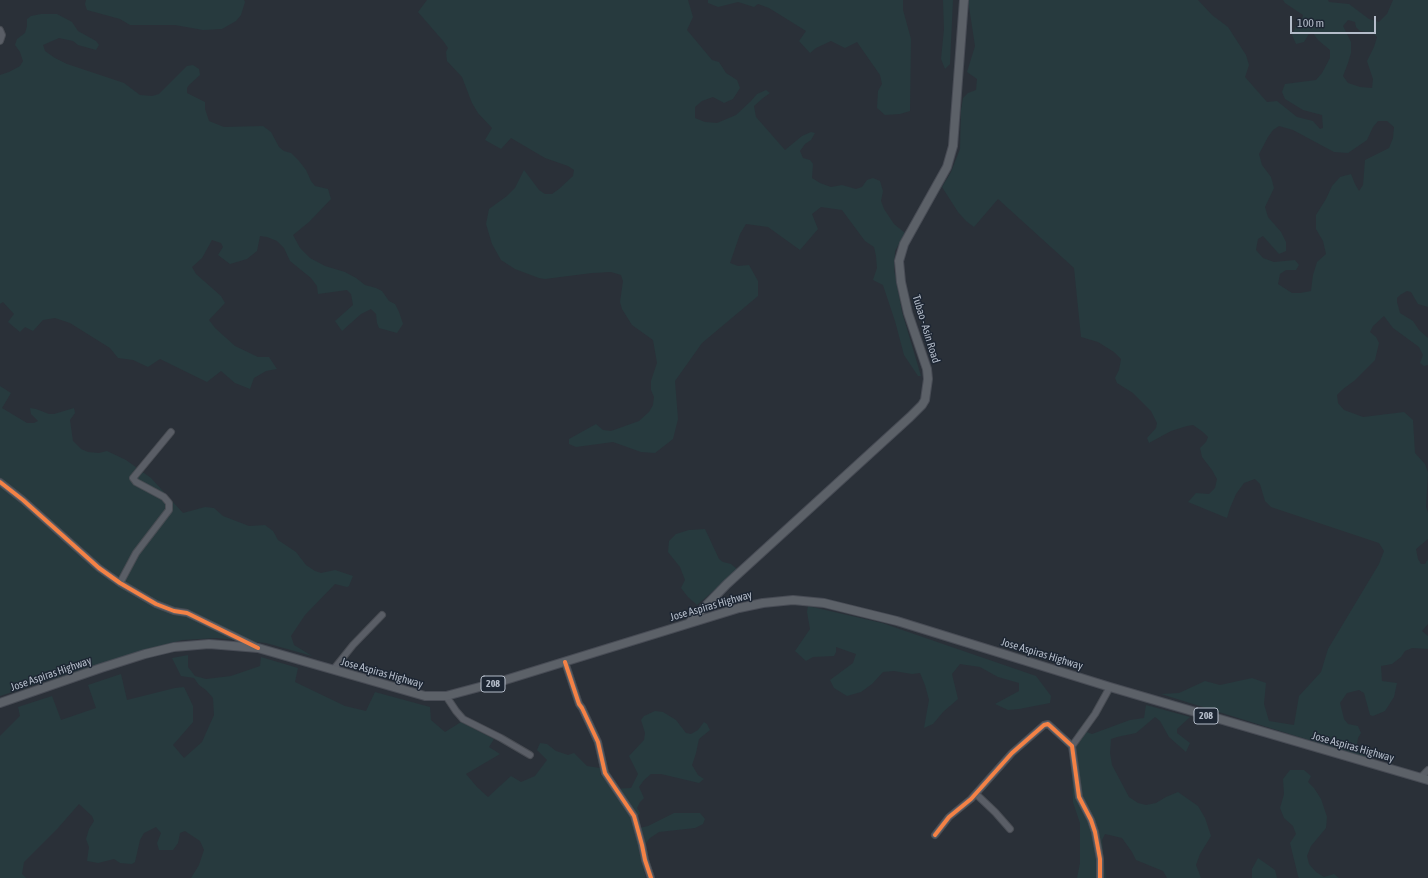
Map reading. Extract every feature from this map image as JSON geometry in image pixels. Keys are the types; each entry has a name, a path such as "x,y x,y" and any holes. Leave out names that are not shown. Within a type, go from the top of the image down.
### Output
{"main road":[{"name":"Tubao - Asin Road","path":"688,624 726,584 910,417 925,400 928,380 927,369 908,313 901,282 899,262 904,244 947,167 953,146 964,0"},
{"name":"Jose Aspiras Highway","path":"0,703 101,668 174,647 208,644 258,648 425,696 446,696 485,686 739,608 763,603 793,600 824,603 898,621 1110,687 1424,779"}],"street":[{"path":"0,30 2,35 0,40"},
{"path":"120,583 136,553 169,510 169,503 164,497 136,482 133,478 171,432"},
{"path":"0,482 24,500 44,520 99,568 120,583 156,604 174,611 187,613 258,648"},
{"path":"333,670 382,615"},
{"path":"564,662 579,704 596,736 605,773 634,816 651,878"},
{"path":"1072,746 1095,714 1110,687"},
{"path":"446,696 463,719 501,738 530,756"},
{"path":"935,835 949,817 976,794 1012,753 1044,725 1050,725 1072,746 1079,797 1091,820 1095,832 1100,859 1100,878"},
{"path":"1424,779 1428,770"},
{"path":"976,794 1010,829"}],"green space":[{"path":"86,0 244,0 245,2 241,15 236,21 222,29 203,30 175,25 130,25 120,19 87,10 85,4"},
{"path":"427,0 688,0 693,17 687,30 712,60 719,62 726,73 737,80 740,88 733,99 724,103 713,97 702,101 695,107 695,118 705,122 717,123 736,115 757,94 766,90 770,93 754,106 756,117 785,150 802,136 811,132 815,133 811,140 805,144 800,151 803,158 810,160 813,164 812,178 831,187 842,185 856,189 862,187 867,180 873,178 880,181 883,191 881,201 884,209 894,224 905,233 895,251 894,269 902,312 921,376 918,376 904,355 883,285 873,280 877,268 874,247 865,241 842,210 821,207 812,214 818,229 800,250 768,227 746,224 740,234 730,263 738,266 749,265 758,281 758,296 702,343 675,381 678,419 673,439 655,453 641,452 613,442 576,447 569,444 569,439 596,424 603,430 611,431 639,421 649,412 653,405 654,397 651,390 651,381 657,363 653,340 632,325 622,309 620,302 623,281 621,275 611,272 592,273 545,279 515,269 501,260 492,244 486,224 489,209 515,188 524,170 539,190 545,194 552,194 573,176 574,170 568,166 545,158 511,138 501,149 485,140 492,128 478,113 472,103 462,77 447,61 446,52 448,48 418,12"},
{"path":"708,0 903,0 903,10 911,39 910,111 900,114 885,115 877,108 878,91 882,84 880,75 857,42 845,48 831,41 816,48 810,53 799,41 806,31 769,8 758,4 754,7 738,2 718,7 708,3"},
{"path":"943,0 953,0 950,64 945,69 941,59 944,29"},
{"path":"968,0 1198,0 1212,15 1228,27 1246,55 1249,65 1245,77 1267,102 1277,101 1297,117 1313,121 1320,129 1323,128 1322,115 1303,110 1285,99 1282,92 1285,84 1316,80 1322,73 1330,58 1330,50 1318,40 1313,33 1310,32 1304,42 1296,44 1292,35 1296,26 1302,21 1303,15 1283,0 1328,0 1329,2 1349,4 1369,19 1379,22 1387,14 1393,0 1428,0 1428,307 1418,304 1411,292 1407,291 1397,298 1397,302 1400,313 1413,321 1419,330 1428,338 1428,365 1424,366 1420,363 1423,355 1419,347 1393,328 1384,316 1373,326 1370,332 1376,337 1379,343 1375,360 1354,381 1337,395 1338,403 1344,410 1363,417 1404,412 1413,420 1415,453 1425,464 1428,473 1426,507 1428,513 1428,539 1416,549 1418,559 1421,564 1425,564 1428,559 1428,624 1422,631 1428,636 1428,649 1412,648 1405,651 1401,657 1392,664 1381,666 1382,681 1397,683 1394,697 1385,711 1373,716 1370,715 1364,693 1359,690 1347,693 1340,703 1344,719 1348,724 1358,726 1361,733 1357,744 1365,749 1370,759 1161,694 1179,693 1205,681 1220,685 1252,678 1266,683 1264,704 1269,721 1294,725 1299,696 1321,672 1328,649 1379,564 1384,551 1379,543 1271,507 1265,501 1260,484 1255,479 1244,483 1236,494 1227,518 1188,502 1196,493 1209,494 1215,488 1217,479 1202,457 1200,448 1206,442 1208,437 1193,425 1171,431 1149,443 1147,438 1156,428 1157,423 1151,411 1133,393 1117,383 1115,378 1119,370 1121,359 1114,352 1098,342 1081,337 1074,268 998,199 974,227 958,212 942,187 951,172 960,149 961,110 963,98 968,93 976,90 977,79 967,72 975,46","holes":["1348,20 1355,22 1356,27 1360,31 1373,33 1377,37 1367,61 1373,79 1372,88 1360,87 1348,83 1343,76 1351,53 1351,42 1343,26","1378,121 1387,121 1394,127 1393,138 1389,148 1365,160 1363,185 1359,191 1351,174 1340,177 1332,186 1316,215 1316,229 1323,241 1326,254 1317,262 1313,275 1311,291 1292,293 1278,284 1280,274 1286,270 1296,270 1299,265 1295,260 1274,262 1263,258 1256,250 1258,239 1263,236 1279,254 1286,251 1286,242 1281,232 1268,217 1265,207 1274,188 1271,177 1262,165 1259,154 1268,137 1273,130 1279,126 1293,130 1334,152 1348,153 1367,140 1373,127"]},
{"path":"41,14 57,14 72,22 78,31 96,41 99,45 96,50 78,45 73,41 59,38 43,45 45,51 55,58 67,64 124,83 140,95 152,96 159,94 187,66 193,65 199,69 200,75 189,85 187,88 187,93 205,102 205,109 209,121 224,127 263,126 271,132 279,147 284,151 291,153 299,161 315,186 328,189 331,199 309,222 293,235 300,248 310,258 325,266 345,272 365,285 382,291 389,301 395,304 399,312 403,324 397,333 379,328 376,314 371,309 361,314 342,331 335,321 353,305 351,294 347,290 318,294 317,286 311,278 290,261 284,248 277,241 260,236 257,251 247,259 230,264 218,255 223,247 221,243 212,240 202,258 192,267 196,274 221,296 225,303 209,320 215,328 235,346 258,357 269,357 277,369 266,371 254,378 250,389 235,383 221,371 207,382 160,359 148,367 133,360 118,358 110,348 70,323 55,318 43,320 33,331 25,327 20,332 8,322 14,314 3,302 0,304 0,75 20,66 23,61 20,52 15,45 17,39 25,33 27,19 31,16"},
{"path":"0,386 11,393 2,408 27,423 34,423 38,421 31,414 30,408 49,414 54,414 74,408 75,413 70,420 73,441 81,449 88,452 99,453 107,451 126,460 151,478 183,513 205,507 214,508 223,516 249,526 265,525 273,531 278,540 296,552 306,565 315,571 321,573 335,570 353,576 349,586 347,587 335,584 305,615 291,636 294,645 312,656 266,643 216,638 182,640 93,666 0,696"},
{"path":"705,529 719,559 723,562 731,564 738,570 697,605 681,588 685,580 680,567 668,552 669,541 676,534 689,530"},
{"path":"808,606 882,623 1036,676 1051,696 1050,703 1008,710 995,704 1019,691 1019,683 998,677 980,667 960,664 952,674 958,699 943,712 933,724 924,728 929,700 920,673 912,674 894,671 883,672 872,684 861,692 847,696 834,688 830,680 853,663 856,654 836,647 834,656 813,657 806,661 795,651 810,629 807,612"},
{"path":"188,655 188,667 195,676 206,679 231,676 260,666 261,657 298,668 295,682 345,706 366,711 375,692 430,707 431,720 445,732 461,722 494,739 489,747 500,754 466,774 488,797 511,776 521,782 535,776 547,760 537,750 540,743 547,744 556,751 568,755 574,753 587,766 600,768 600,774 613,789 631,788 638,774 629,756 644,740 645,733 641,720 644,716 655,711 663,712 676,720 686,733 691,734 698,730 704,722 710,730 699,739 692,765 698,775 704,779 699,783 661,774 651,774 639,787 644,798 637,808 640,813 633,826 635,829 648,826 674,813 700,813 705,819 703,824 695,828 659,832 650,838 639,852 646,878 191,878 199,865 204,850 200,841 185,831 180,833 178,843 173,850 159,850 157,843 161,833 156,827 144,833 140,840 135,862 132,864 120,863 114,859 98,863 87,861 89,847 86,839 89,829 94,821 92,816 79,804 58,828 24,862 22,874 26,878 0,878 0,736 20,716 18,707 52,696 61,720 96,708 88,685 121,674 127,700 184,687 193,706 193,722 173,745 184,758 202,742 214,715 213,698 194,678 181,676 172,658"},
{"path":"1146,705 1190,717 1177,729 1177,733 1190,743 1186,752 1169,737 1160,721 1155,717 1136,733 1111,739 1110,753 1112,765 1129,797 1138,803 1146,805 1156,803 1178,792 1198,806 1205,818 1211,836 1200,854 1196,865 1201,878 1167,878 1163,871 1136,860 1122,838 1105,834 1102,840 1106,878 1077,878 1080,863 1080,823 1073,802 1071,755 1078,729 1092,734 1130,720 1144,718"},
{"path":"1290,770 1304,770 1311,776 1308,782 1321,799 1327,817 1326,828 1311,846 1307,856 1309,864 1316,872 1324,877 1334,874 1339,878 1299,878 1298,876 1290,843 1296,834 1293,826 1284,818 1280,808 1284,794 1283,779"},
{"path":"1258,858 1275,870 1277,878 1252,878 1252,869"}],"cycle path":[{"path":"0,482 23,500 99,568 120,583 156,604 174,611 187,613 258,648"},
{"path":"565,662 579,704 598,742 605,773 634,816 651,878"},
{"path":"935,835 949,817 971,799 1012,753 1044,725 1048,724 1072,746 1079,797 1091,820 1095,832 1100,859 1100,878"}]}
